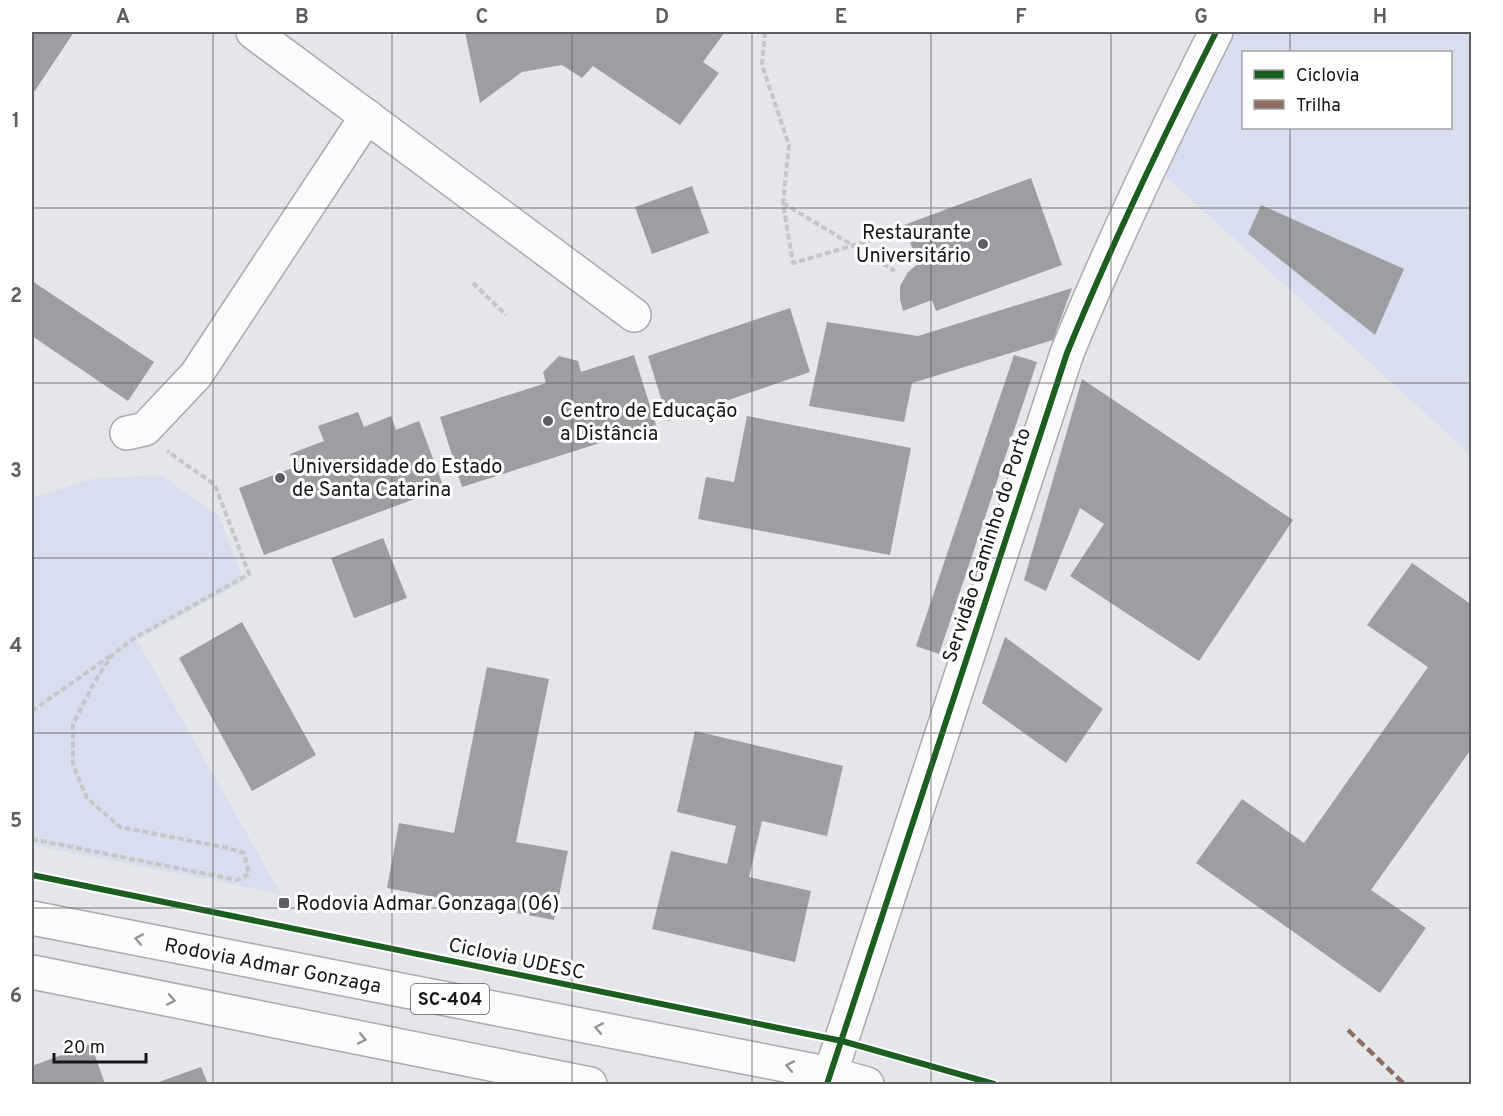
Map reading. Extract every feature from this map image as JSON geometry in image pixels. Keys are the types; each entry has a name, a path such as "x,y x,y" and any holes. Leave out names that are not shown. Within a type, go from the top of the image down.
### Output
{"main road":[{"path":"253,32 634,315"},
{"name":"Servidão Caminho do Porto","path":"829,1079 1067,352 1157,149 1216,32"},
{"path":"127,434 145,429 196,375 367,116"},
{"name":"Rodovia Admar Gonzaga","path":"32,918 829,1079 867,1084"},
{"path":"32,972 590,1084"}],"path":[{"path":"765,32 762,65 789,145 783,202 793,263 886,236"},
{"path":"783,202 895,271"},
{"path":"473,284 506,315"},
{"path":"32,711 133,639 249,574 215,485 167,451"},
{"path":"32,839 237,880 249,874 244,854 228,848 120,827 87,798 73,765 73,724 95,681 113,654"}],"shaded area":[{"path":"1228,32 1471,32 1471,455 1161,172"},
{"path":"161,475 219,516 244,581 137,640 281,894 32,845 32,498 93,479"}],"building":[{"path":"32,32 74,32 32,95"},
{"path":"465,32 725,32 703,62 719,73 680,125 593,66 582,78 562,65 522,72 480,103"},
{"name":"Restaurante Universitário","path":"1031,178 1062,265 936,311 932,300 903,311 900,286 908,272 918,264 904,225"},
{"path":"692,186 709,233 652,254 635,207"},
{"path":"1261,205 1404,269 1375,335 1248,234"},
{"path":"32,281 154,362 128,401 32,336"},
{"path":"1072,288 1053,340 912,383 904,422 809,406 827,322 918,336"},
{"path":"790,308 810,372 668,421 648,356"},
{"name":"Centro de Educação a Distância","path":"634,355 656,425 462,487 440,417 546,383 543,372 559,356 578,361 581,372"},
{"path":"1014,355 1037,362 939,654 916,646"},
{"path":"1082,379 1293,520 1199,661 1070,576 1104,524 1080,508 1046,591 1024,580"},
{"path":"358,412 364,427 391,416 396,430 419,421 444,488 264,555 239,488 295,467 290,454 324,441 318,426"},
{"path":"747,416 911,448 890,555 698,519 706,477 734,482"},
{"path":"383,538 407,598 354,618 331,558"},
{"path":"1412,563 1472,605 1472,748 1371,890 1426,928 1380,993 1196,863 1242,799 1304,843 1428,667 1367,625"},
{"path":"242,622 316,755 252,791 179,658"},
{"path":"1005,637 1103,709 1066,763 982,703"},
{"path":"487,667 549,679 516,842 568,851 554,920 387,888 399,823 454,833"},
{"path":"695,731 843,766 827,836 762,821 749,877 811,891 795,962 652,929 671,851 727,864 736,826 677,812"},
{"path":"91,1044 105,1084 32,1084 32,1066"},
{"path":"201,1067 208,1084 153,1084"}],"marked path":[{"path":"1348,1030 1404,1084"}],"cycle path":[{"path":"827,1084 1067,353 1139,191 1216,32"},
{"name":"Ciclovia UDESC","path":"32,875 842,1041 994,1084"}],"place":[{"name":"Restaurante Universitário","path":"983,244"},
{"name":"Centro de Educação a Distância","path":"548,421"},
{"name":"Universidade do Estado de Santa Catarina","path":"280,478"},
{"name":"Rodovia Admar Gonzaga (06)","path":"284,903"}]}
